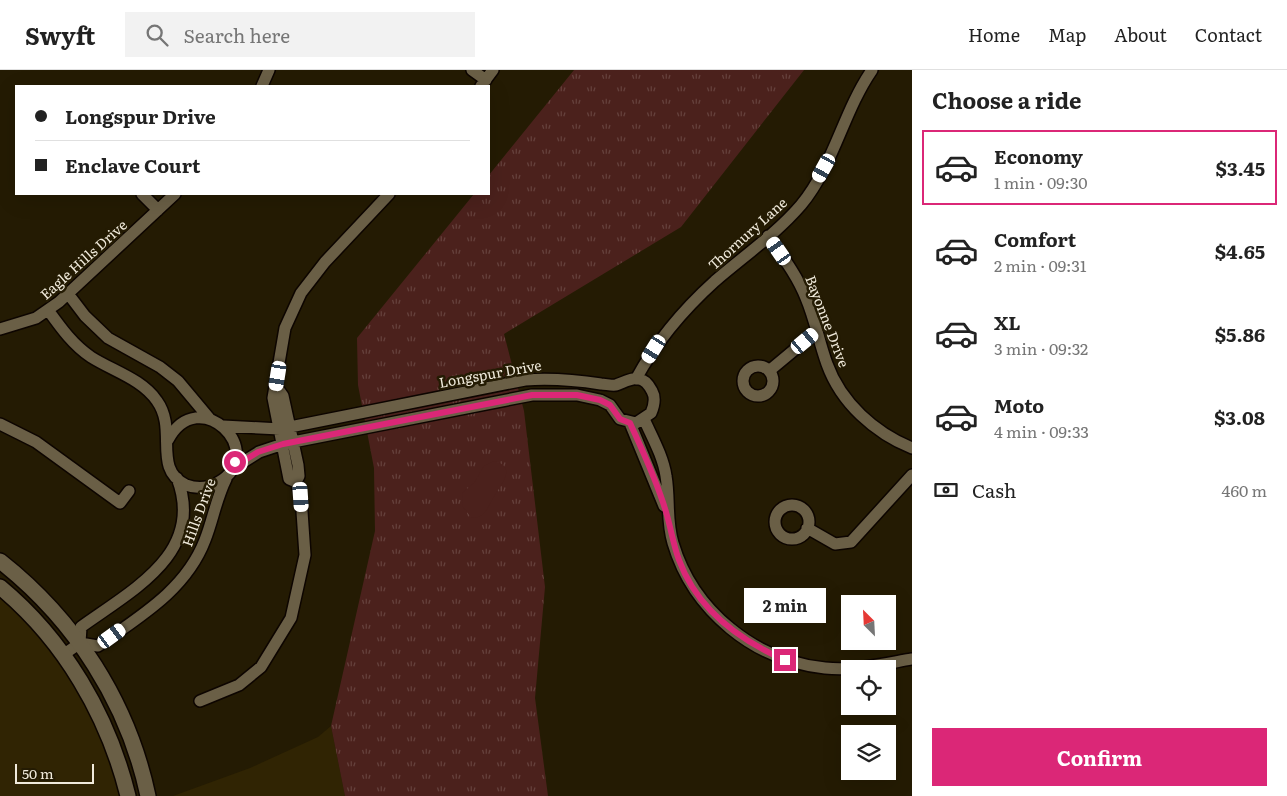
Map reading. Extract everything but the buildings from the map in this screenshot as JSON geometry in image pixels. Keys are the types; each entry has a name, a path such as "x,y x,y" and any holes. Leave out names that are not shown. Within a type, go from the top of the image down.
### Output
{"main road":[{"path":"0,561 39,596 80,643 98,670 122,715 136,753 148,796"},
{"path":"0,587 43,629 85,688 104,725 128,796"}],"street":[{"path":"262,85 269,70"},
{"path":"472,70 484,83 493,70"},
{"name":"Thornury Lane","path":"636,379 654,349 683,314 714,282 788,219 814,186 872,70"},
{"path":"143,195 158,210"},
{"name":"Eagle Hills Drive","path":"0,329 36,318 68,295 174,195"},
{"path":"200,701 239,685 261,666 291,618 305,555 301,497 296,482 299,476 285,428 283,396 276,386 285,328 300,293 325,262 388,195"},
{"name":"Bayonne Drive","path":"768,236 799,283 835,381 855,409 880,431 912,448"},
{"path":"68,295 85,316 108,338 160,367 178,381 208,418 224,426"},
{"name":"Hills Drive","path":"48,310 70,339 83,352 152,394 164,413 168,440 167,461 176,478 183,498 184,516 181,532 169,554 151,575 81,627 80,643 98,646 153,606 179,583 198,555 206,540 216,502 236,456 231,434 224,426"},
{"path":"769,371 817,331"},
{"name":"Longspur Drive","path":"224,426 285,428 524,380 563,378 616,385 628,379 636,379"},
{"path":"636,379 648,385 654,396 653,409 644,419 630,423 667,514"},
{"name":"Longspur Drive","path":"230,472 258,452 288,443 532,395 562,394 600,400 610,405 620,419 630,423"},
{"path":"168,440 176,428 188,420 208,418"},
{"path":"644,419 666,472 667,514 673,543 690,582 715,615 747,641 785,660 826,668 868,667 912,660"},
{"path":"0,424 36,442 120,503 129,491"},
{"name":"Hills Drive","path":"176,478 194,487 206,487 218,483 230,472"},
{"path":"807,528 835,544 851,542 912,475"},
{"path":"63,655 80,643"}],"shaded area":[{"path":"0,589 44,632 100,729 122,796 0,796"},
{"path":"331,726 345,796 173,796 250,768 318,737"}],"green space":[{"path":"574,70 804,70 681,227 504,334 524,411 545,587 535,698 548,796 345,796 331,726 375,531 374,468 358,385 357,338 473,195 490,195 490,174"},
{"path":"494,461 505,468 506,472 503,483 485,512 479,517 471,517 463,507 462,493 474,483 484,466"}],"route":[{"path":"235,462 232,468 267,448 509,398 554,394 577,395 600,400 610,405 616,416 630,423 658,487 680,563 701,599 730,629 766,652 785,660"}]}
